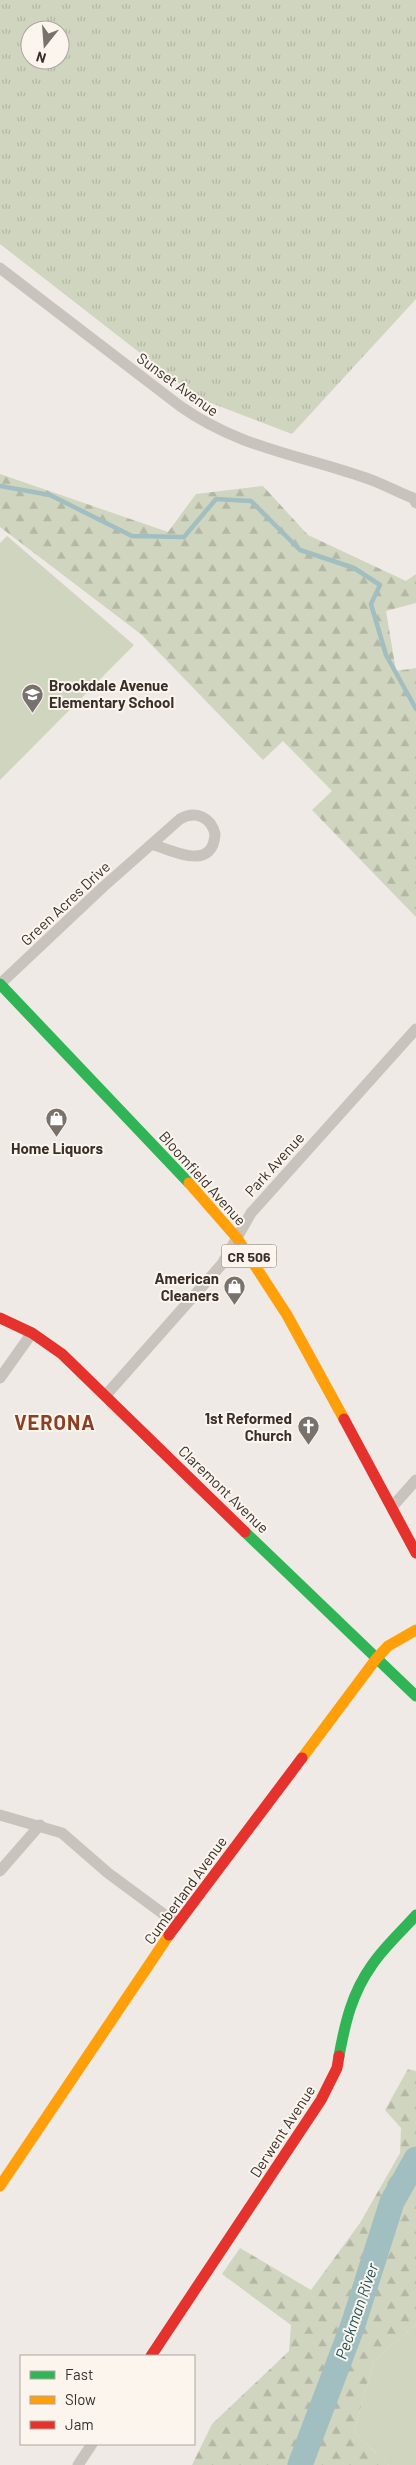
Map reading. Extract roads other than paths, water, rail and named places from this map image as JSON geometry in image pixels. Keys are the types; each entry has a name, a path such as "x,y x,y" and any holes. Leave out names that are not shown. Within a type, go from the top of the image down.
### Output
{"street":[{"name":"Sunset Avenue","path":"0,268 180,406 210,426 248,443 363,476 415,498"},
{"name":"Green Acres Drive","path":"0,984 103,887 180,819 192,814 205,818 215,834 209,850 200,856 188,856 152,844"},
{"name":"Bloomfield Avenue","path":"0,984 184,1177 237,1238 287,1314 416,1553"},
{"name":"Park Avenue","path":"106,1394 222,1264 251,1213 416,1029"},
{"name":"Claremont Avenue","path":"0,1318 32,1333 62,1354 106,1394 416,1696"},
{"path":"0,1378 32,1333"},
{"path":"392,1507 416,1480"},
{"name":"Cumberland Avenue","path":"0,2186 177,1924 376,1659 388,1646 416,1630"},
{"path":"0,1815 40,1825 62,1834 108,1872 177,1924"},
{"path":"0,1871 40,1825"},
{"name":"Derwent Avenue","path":"152,2355 322,2100 337,2068 345,2021 354,1996 372,1964 416,1915"},
{"path":"78,2465 91,2445"}],"waterway":[{"path":"0,486 50,495 132,536 184,537 216,499 251,501 300,550 354,568 380,585 371,604 386,655 416,709"},
{"name":"Peckman River","path":"300,2465 353,2325 392,2202 416,2159"}],"place":[{"name":"Brookdale Avenue Elementary School","path":"33,713"},
{"name":"Home Liquors","path":"57,1138"},
{"name":"American Cleaners","path":"235,1306"},
{"name":"1st Reformed Church","path":"308,1446"}],"district":[{"name":"VERONA","path":"55,1422"}]}
